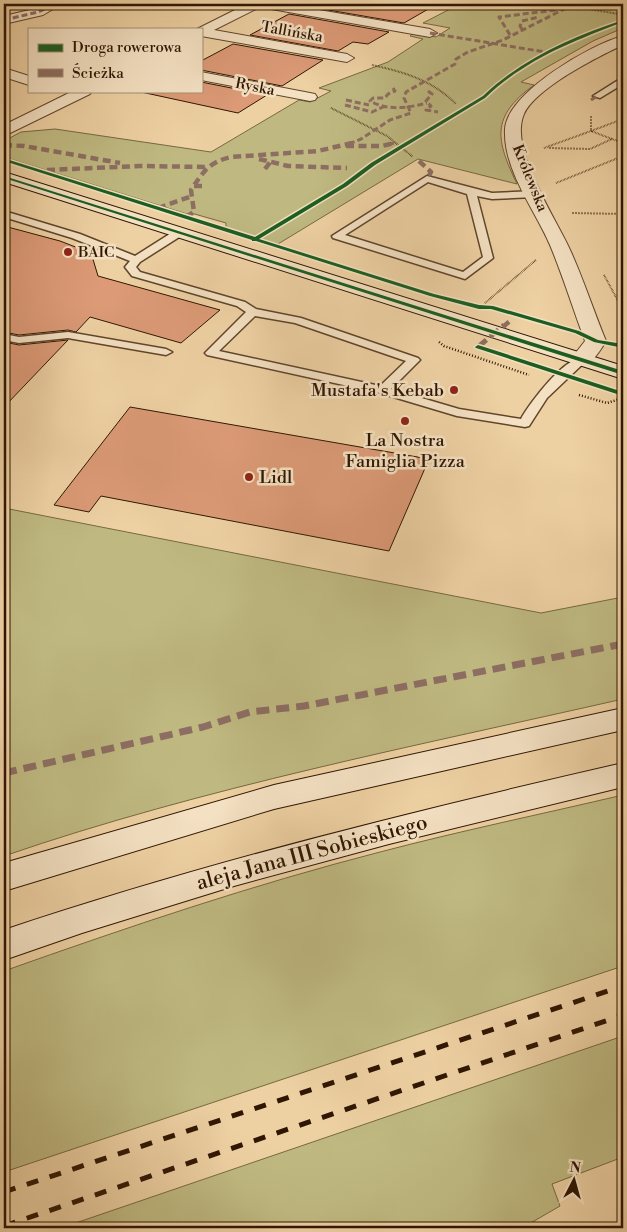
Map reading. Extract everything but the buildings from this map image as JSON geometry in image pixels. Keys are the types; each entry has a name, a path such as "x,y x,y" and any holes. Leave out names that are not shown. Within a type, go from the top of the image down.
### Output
{"street":[{"path":"4,8 19,4"},
{"path":"4,20 38,12 52,6 52,4"},
{"path":"202,31 256,4"},
{"path":"263,4 430,34"},
{"path":"229,6 244,10"},
{"name":"Tallińska","path":"202,32 347,58"},
{"name":"Królewska","path":"581,360 596,341 574,279 542,212 515,147 513,128 516,114 526,98 585,60 623,40"},
{"path":"4,72 28,81"},
{"name":"Ryska","path":"202,76 310,97"},
{"path":"64,92 79,94"},
{"path":"4,132 79,94"},
{"path":"4,176 581,360 619,382"},
{"path":"4,877 274,797 623,719"},
{"name":"aleja Jana III Sobieskiego","path":"4,945 122,906 280,859 623,775"}],"lane":[{"path":"597,96 623,81"},
{"path":"471,192 488,258 465,276 337,236 427,179 492,196 534,194"},
{"path":"4,214 76,236 136,260"},
{"path":"180,232 136,260 130,267 136,274 241,304 253,312 297,320 414,360 383,390"},
{"path":"253,312 211,352 383,390 457,412 524,423 535,403 552,385 581,360"},
{"path":"4,336 19,340 68,335 166,352"}],"path":[{"path":"557,4 619,14"},
{"path":"383,68 434,83 456,104"},
{"path":"310,97 310,101 332,108 388,136 394,143 413,157"},
{"path":"591,108 591,132"},
{"path":"539,150 623,119"},
{"path":"591,132 623,143"},
{"path":"515,147 590,148 612,139"},
{"path":"555,184 623,156"},
{"path":"542,212 623,214"},
{"path":"485,306 537,259"},
{"path":"601,271 623,310"},
{"path":"437,340 444,346 539,378 552,385 593,400 610,403 618,402 623,398"},
{"path":"619,382 623,394"}],"shaded area":[{"path":"455,4 623,4 623,28 593,41 521,82 534,85 510,108 501,130 505,154 517,184 418,159 278,244 226,228 226,223 191,213 187,214 4,157 4,141 21,132 55,129 211,152 299,100 310,102 331,91 319,88 388,62 423,39 410,36 413,33 436,37 450,28 423,23 452,8"},
{"path":"4,508 541,613 623,597 623,699 234,788 80,831 4,856"},
{"path":"623,795 623,966 4,1172 4,971 190,907 285,878 440,837"},
{"path":"623,1036 623,1157 552,1184 560,1206 522,1228 61,1228"}],"railway":[{"path":"4,1192 623,986"},
{"path":"4,1226 623,1015"}],"marked path":[{"path":"4,8 19,4"},
{"path":"4,20 38,12 52,6 52,4"},
{"path":"186,217 194,212 191,190 203,172 217,160 231,157 318,151 344,146 361,139 390,120 411,113 404,98 406,92 455,64 456,59 468,52 503,40 574,4"},
{"path":"510,35 499,17 556,10"},
{"path":"522,29 520,26 522,21 539,17"},
{"path":"430,33 545,52"},
{"path":"393,88 395,91 388,94 385,98 373,98 370,101 390,108 427,103"},
{"path":"428,91 432,94 426,101 431,106 426,110 438,112"},
{"path":"591,100 597,96"},
{"path":"346,100 369,105"},
{"path":"345,105 372,112 385,106"},
{"path":"346,146 382,146 394,143"},
{"path":"4,145 24,146 120,163"},
{"path":"259,159 288,166 347,168"},
{"path":"265,169 271,161"},
{"path":"419,161 431,172 427,179"},
{"path":"47,170 140,166 207,167"},
{"path":"194,186 204,186"},
{"path":"158,208 192,196"},
{"path":"478,347 511,320"},
{"path":"4,773 203,727 250,712 304,706 623,644"}],"cycle path":[{"path":"254,240 345,185 373,164 484,97 514,71 549,51 623,21"},
{"path":"4,160 432,295 479,307 491,307 577,332 596,341 623,346"},
{"path":"4,177 623,373"},
{"path":"478,347 623,394"}],"place":[{"name":"BAIC","path":"68,252"},
{"name":"Mustafa's Kebab","path":"454,390"},
{"name":"La Nostra Famiglia Pizza","path":"405,421"},
{"name":"Lidl","path":"249,477"}]}
